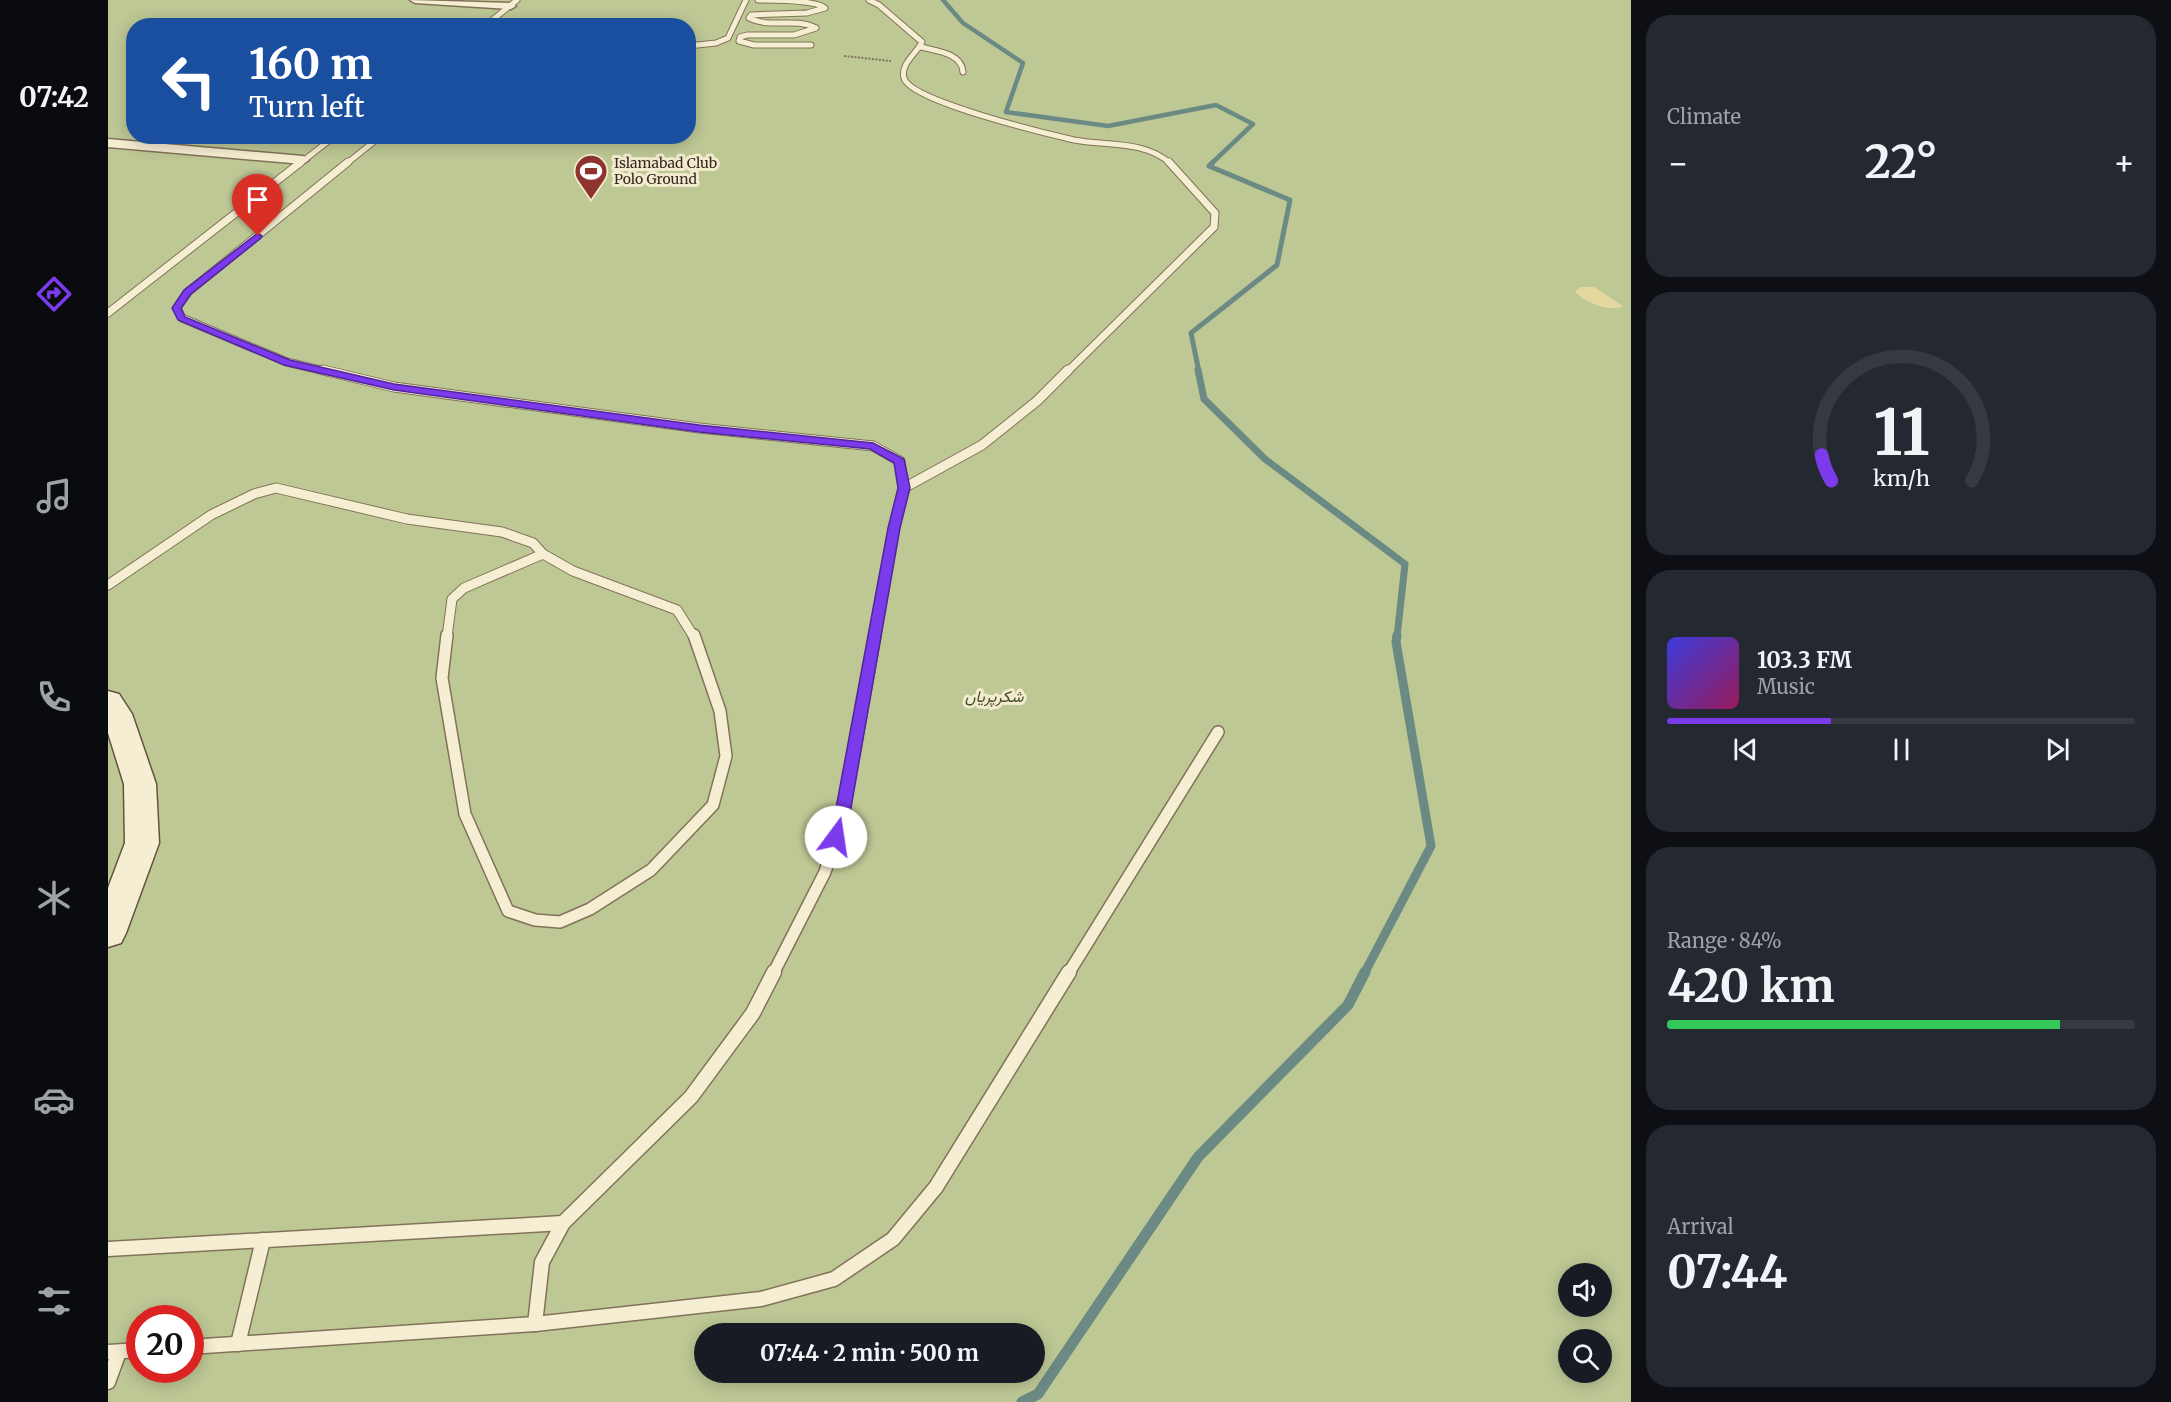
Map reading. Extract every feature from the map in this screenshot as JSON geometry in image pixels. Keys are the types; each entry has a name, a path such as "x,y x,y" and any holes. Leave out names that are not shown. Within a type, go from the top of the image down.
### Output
{"main road":[{"path":"108,701 117,714 140,784 142,843 108,933"}],"street":[{"path":"415,0 514,3"},
{"path":"108,143 303,160"}],"lane":[{"path":"728,38 746,0"},
{"path":"696,45 716,43 728,38 739,39 756,34 809,33 816,28 812,25 758,23 749,18 758,13 808,13 825,8 821,3 812,1 758,0"},
{"path":"869,0 879,5 922,42 919,50 907,63 902,73 906,83 935,99 1023,128 1078,141 1135,146 1163,157 1215,213 1214,227 1037,401 982,445 904,488"},
{"path":"495,18 514,3"},
{"path":"739,39 744,43 754,45 811,45"},
{"path":"919,50 942,52 960,60 963,72"},
{"path":"108,313 324,144"},
{"path":"371,144 188,292 177,308 182,318 287,363 394,387 699,428 873,446 900,461 904,488 894,528 842,819 825,872 753,1013 691,1098 563,1223 542,1262 535,1324"},
{"path":"108,585 226,507 256,491 276,488 407,519 502,532 533,543 543,554 573,571 677,610 692,630 720,711 726,756 713,805 651,870 590,909 561,922 535,920 508,911 465,814 442,678 452,599 464,588 543,554"},
{"path":"204,1346 535,1324 761,1299 834,1279 893,1239 936,1187 1218,732"},
{"path":"108,1249 563,1223"},
{"path":"238,1344 263,1240"},
{"path":"108,1382 114,1352"}],"path":[{"path":"844,56 907,63"}],"green space":[{"name":"شکرپریاں","path":"108,0 1631,0 1631,1402 108,1402"}],"sand":[{"path":"1581,287 1594,287 1623,306 1612,308 1590,302 1575,291"}],"waterway":[{"path":"943,0 963,23 1023,63 1006,112 1108,126 1216,105 1253,124 1211,164"},
{"path":"1199,372 1191,333 1277,265 1290,200 1209,166 1211,164"},
{"path":"1198,370 1204,399 1265,459 1405,564 1397,637"},
{"path":"1364,974 1431,846 1396,642 1397,635"},
{"path":"1022,1402 1038,1394 1198,1157 1348,1005 1365,972"}],"place":[{"name":"Islamabad Club Polo Ground","path":"591,200"}],"route":[{"path":"258,236 188,292 177,308 182,318 287,363 394,387 699,428 873,446 900,461 904,488 894,528 856,730 842,819 836,837"}]}
